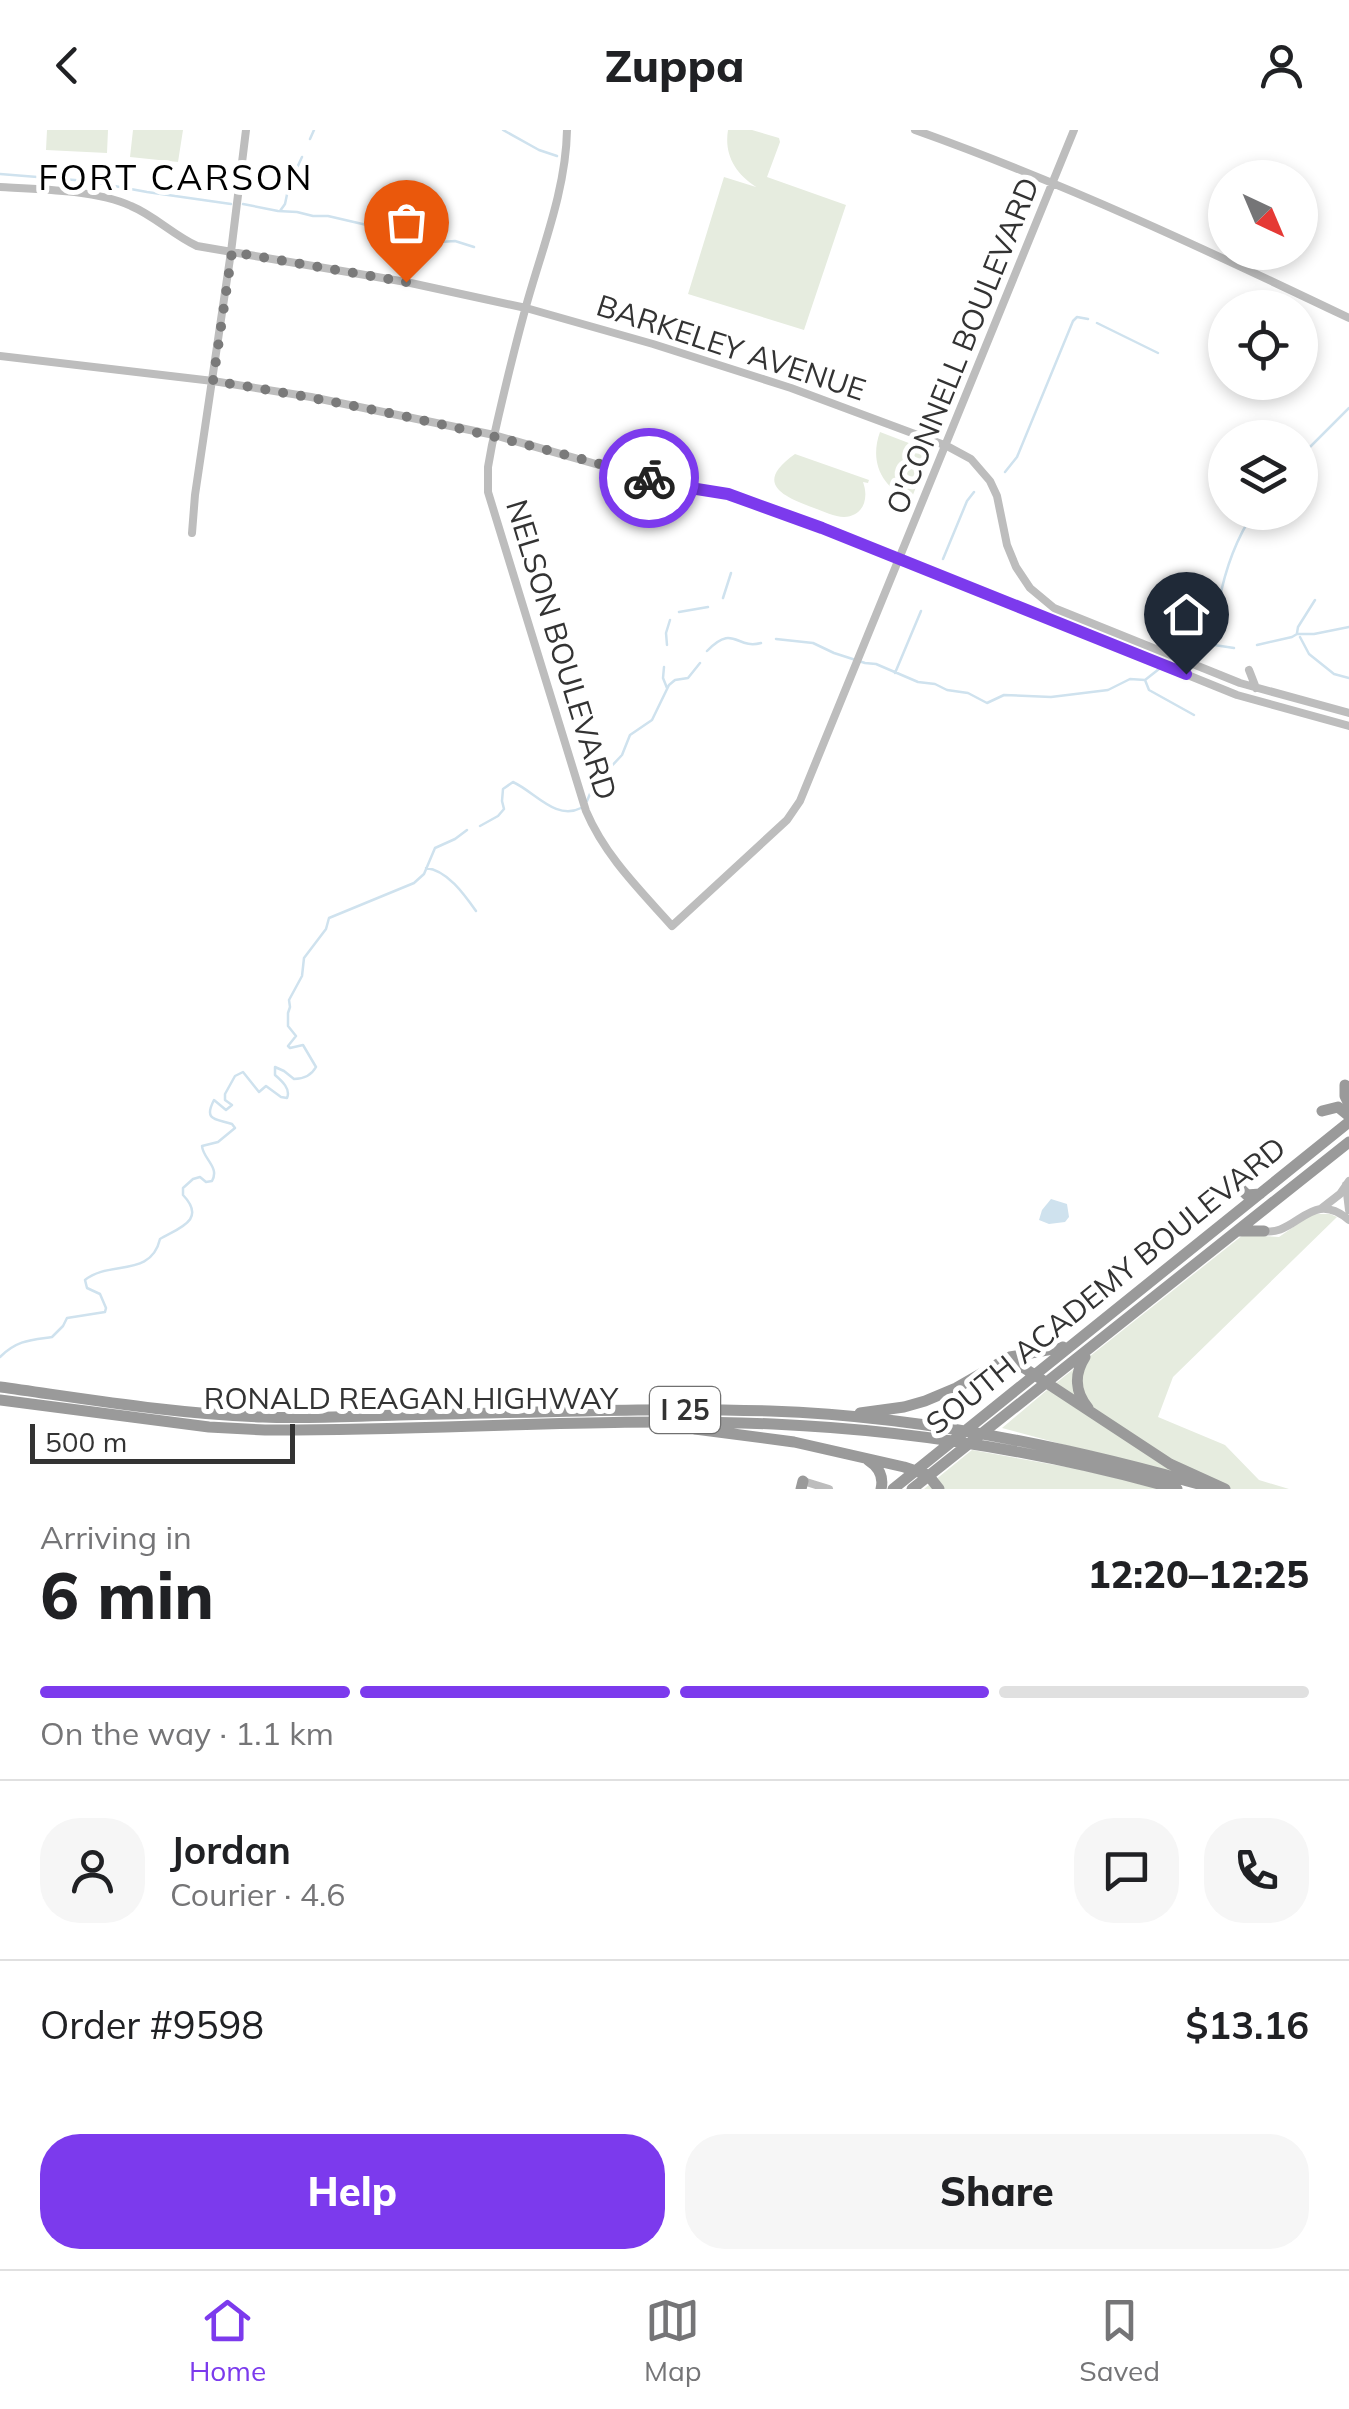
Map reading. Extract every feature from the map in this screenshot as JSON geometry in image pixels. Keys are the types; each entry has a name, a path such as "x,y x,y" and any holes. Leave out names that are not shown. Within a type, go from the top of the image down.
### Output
{"highway":[{"path":"1345,1086 1345,1121"},
{"path":"1322,1111 1333,1108 1345,1121"},
{"name":"SOUTH ACADEMY BOULEVARD","path":"894,1489 922,1472 1040,1380 1076,1341 1345,1121"},
{"name":"SOUTH ACADEMY BOULEVARD","path":"912,1489 935,1456 1096,1345 1349,1142"},
{"path":"1240,1189 1248,1196 1257,1196"},
{"path":"1250,1221 1247,1211 1257,1196"},
{"path":"1242,1208 1237,1232 1264,1231"},
{"path":"800,1413 857,1413 904,1406 939,1396 1010,1357 1052,1350 1076,1341"},
{"path":"1094,1416 1080,1396 1077,1379 1082,1362 1096,1345"},
{"path":"986,1371 1010,1364 1021,1366 1170,1464 1226,1489"},
{"name":"RONALD REAGAN HIGHWAY","path":"0,1387 265,1417 672,1410 800,1413 1003,1438 1216,1489"},
{"name":"RONALD REAGAN HIGHWAY","path":"0,1400 209,1427 265,1430 776,1424 992,1448 1177,1489"},
{"path":"652,1424 794,1442 865,1458 922,1472 939,1489"},
{"path":"865,1458 879,1470 881,1489"}],"main road":[{"path":"192,533 246,130"},
{"name":"NELSON BOULEVARD","path":"567,130 567,149 551,223 526,308 487,476 492,506 583,803 612,856 672,926"},
{"path":"915,130 1152,225 1285,284 1349,318"},
{"name":"O'CONNELL BOULEVARD","path":"672,926 796,810 1074,130"},
{"name":"BARKELEY AVENUE","path":"0,187 112,200 139,210 185,240 206,248 406,282 526,308 791,388 947,446 976,464 990,481 998,496 1006,540 1016,566 1026,584 1044,601 1256,688 1349,713"},
{"path":"0,356 311,396 494,435 673,486 728,494 901,559 1236,695 1349,726"},
{"path":"954,428 957,444 976,464"},
{"path":"1250,670 1256,688"},
{"path":"1250,1221 1264,1231 1283,1230 1308,1212 1322,1208 1348,1183"},
{"path":"1348,1183 1349,1210"},
{"path":"1322,1208 1335,1210 1349,1220"},
{"path":"802,1485 829,1489"}],"shaded area":[{"path":"47,130 108,130 107,153 46,150"},
{"path":"133,130 183,130 178,162 130,157"},
{"path":"728,130 752,130 779,138 767,177 846,205 804,330 688,294 724,177 756,187 733,163"},
{"path":"880,432 929,453 911,500 892,489 881,473 876,454"},
{"path":"795,454 869,480 863,482 865,500 860,510 851,516 837,516 783,493 774,481 776,473"},
{"path":"1312,1214 1337,1217 1173,1377 1158,1417 1225,1445 1259,1480 1289,1489 1228,1489 1002,1428 1243,1235 1279,1237"},
{"path":"972,1450 1078,1469 1163,1489 924,1489"}],"water":[{"path":"1051,1199 1067,1204 1069,1217 1065,1222 1049,1224 1039,1220"}],"waterway":[{"path":"310,139 314,130"},
{"path":"503,130 557,156"},
{"path":"280,211 302,157"},
{"path":"0,174 87,181 231,204"},
{"path":"243,204 328,216 474,247"},
{"path":"1005,472 1017,457 1073,321 1077,317 1088,319"},
{"path":"1097,323 1158,353"},
{"path":"1318,439 1349,408"},
{"path":"943,559 974,492"},
{"path":"1219,602 1224,578 1244,530"},
{"path":"723,598 731,573"},
{"path":"1297,633 1315,600"},
{"path":"679,612 708,607"},
{"path":"895,673 921,611"},
{"path":"1174,649 1204,641 1215,618"},
{"path":"667,645 670,620"},
{"path":"1257,645 1297,634 1349,627"},
{"path":"1300,637 1309,654 1334,674 1349,678"},
{"path":"707,651 729,638 761,643"},
{"path":"776,639 813,643 918,682 968,693 987,703 1004,695 1051,697 1108,690 1130,679 1145,680 1159,669"},
{"path":"1201,643 1234,648"},
{"path":"587,801 597,777 622,755 630,735 652,720 669,685 688,678 700,663"},
{"path":"664,667 667,688"},
{"path":"1145,680 1149,690 1194,715"},
{"path":"480,826 504,809 503,789 513,782 554,808 581,808"},
{"path":"0,1357 18,1344 52,1337 67,1318 105,1312 100,1294 87,1288 85,1280 148,1259 160,1239 188,1222 192,1211 183,1188 193,1179 200,1177 206,1182 214,1176 202,1146 218,1142 235,1128 211,1116 214,1100 226,1110 232,1105 225,1100 225,1094 235,1076 243,1072 259,1092 266,1086 287,1098 287,1088 275,1075 275,1067 294,1079 307,1076 316,1067 303,1045 288,1046 296,1036 288,1026 289,1000 302,976 304,958 326,929 329,918 414,883 424,874 435,848 467,830"},
{"path":"426,868 448,878 476,911"}],"way so far":[{"path":"406,282 232,252 213,381 429,420 649,478"}],"district":[{"name":"FORT CARSON","path":"176,178"}],"route":[{"path":"649,478 728,494 822,528 1186,674"}]}
